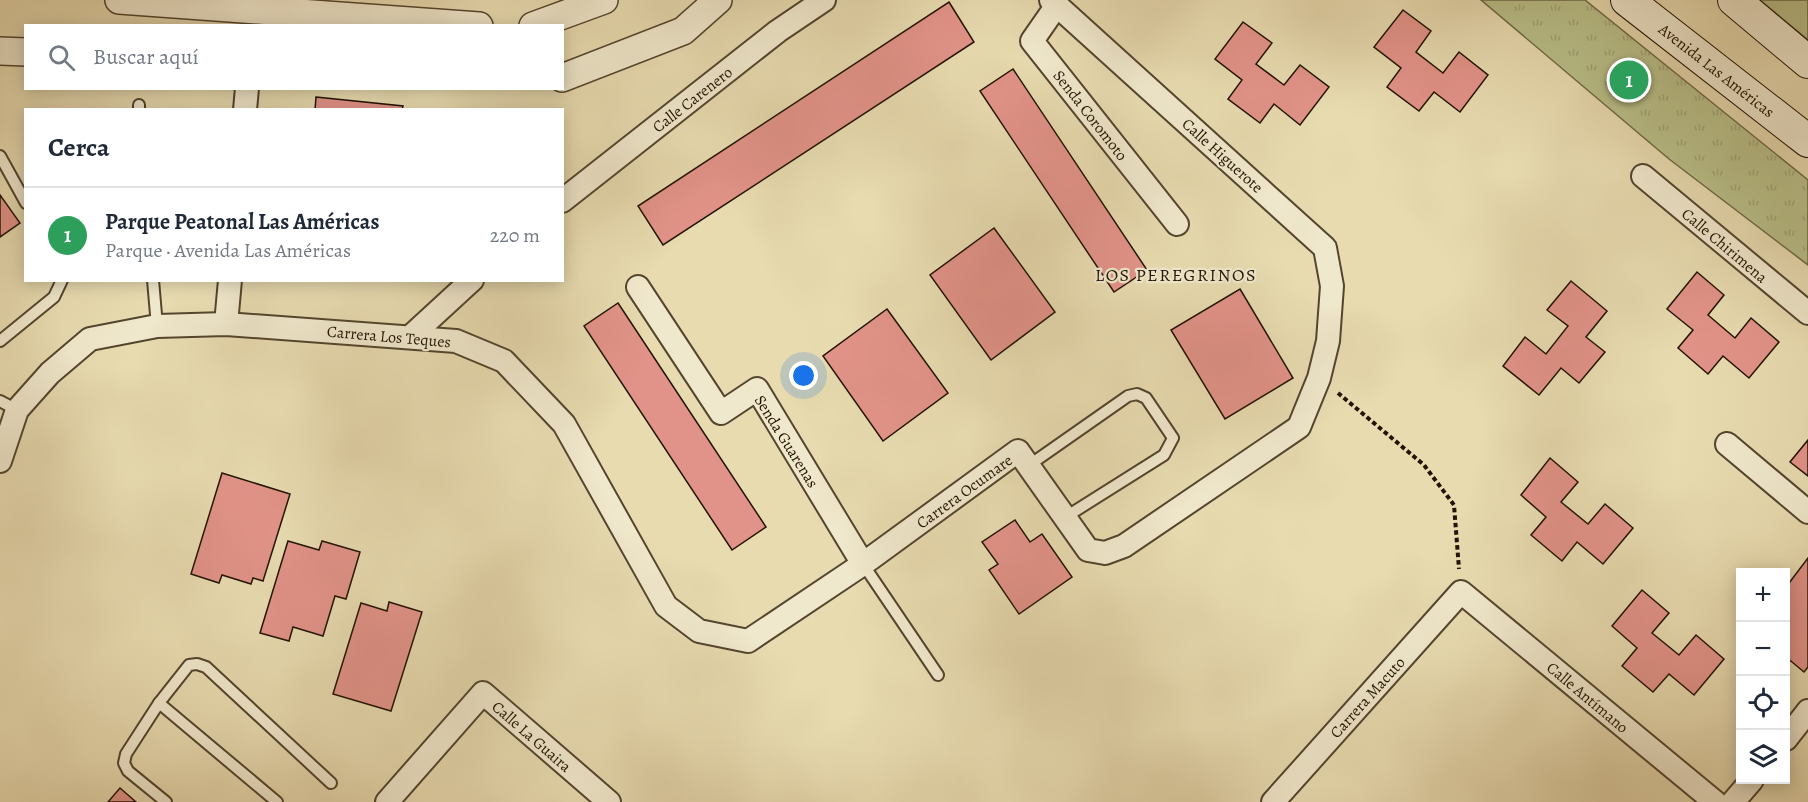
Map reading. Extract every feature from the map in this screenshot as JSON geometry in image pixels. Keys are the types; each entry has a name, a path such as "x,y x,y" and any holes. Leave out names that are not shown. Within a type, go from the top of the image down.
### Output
{"main road":[{"name":"Avenida Las Américas","path":"1627,0 1808,141"},
{"path":"1734,0 1808,62"}],"street":[{"path":"119,0 253,12 447,24"},
{"path":"538,24 604,0"},
{"path":"564,77 683,31 718,0"},
{"name":"Calle Carenero","path":"564,199 778,31 824,0"},
{"name":"Senda Coromoto","path":"1054,2 1032,41 1177,224"},
{"name":"Calle Higuerote","path":"1054,2 1324,248 1332,286 1328,341"},
{"path":"0,51 24,52"},
{"path":"245,108 247,90"},
{"name":"Calle Chirimena","path":"1643,176 1808,313"},
{"path":"226,324 230,282"},
{"path":"410,337 470,282"},
{"name":"Senda Guarenas","path":"638,287 721,413 757,389 863,564"},
{"name":"Carrera Los Teques","path":"0,461 8,405 90,339 157,326 226,324 456,341 504,361 564,424 666,606 699,631"},
{"name":"Carrera Ocumare","path":"699,631 747,641 863,564 1018,451 1089,550 1105,553 1124,546 1299,427 1319,378 1328,341"},
{"path":"1727,444 1808,512"},
{"name":"Carrera Macuto","path":"1273,802 1461,592"},
{"name":"Calle Antímano","path":"1461,592 1715,802"},
{"name":"Calle La Guaira","path":"387,802 483,693 609,802"},
{"path":"1790,733 1808,711"},
{"path":"1733,802 1749,784"}],"lane":[{"path":"0,156 24,199"},
{"path":"0,341 54,297 61,282"},
{"path":"153,282 157,326"},
{"path":"1028,466 1128,396 1137,394 1146,398 1173,438 1169,448 1164,455 1064,518"},
{"path":"863,564 938,675"},
{"path":"166,802 128,771 124,763 126,754 159,703 189,665 197,663 206,667 331,783"},
{"path":"159,703 277,802"}],"path":[{"path":"1319,378 1424,465 1454,505 1461,592"}],"green space":[{"path":"1481,0 1585,0 1808,180 1808,265 1669,159"},
{"path":"1760,0 1808,0 1808,40"}],"building":[{"path":"949,2 974,42 663,245 638,206"},
{"path":"1403,10 1431,31 1416,52 1443,73 1459,52 1488,75 1460,112 1434,92 1419,111 1387,87 1401,68 1374,47"},
{"path":"1243,22 1272,43 1256,64 1284,85 1300,65 1329,87 1300,125 1274,104 1260,123 1228,99 1242,80 1215,59"},
{"path":"1013,69 1147,270 1114,292 980,91"},
{"path":"316,97 403,106 402,108 315,108"},
{"path":"0,195 20,223 0,237"},
{"path":"994,228 1055,312 991,360 930,275"},
{"path":"1697,272 1724,295 1708,315 1735,338 1751,318 1779,342 1749,378 1723,356 1708,374 1678,348 1693,330 1667,309"},
{"path":"1571,281 1607,311 1586,337 1605,352 1579,383 1561,368 1539,395 1503,366 1525,337 1546,354 1568,326 1547,310"},
{"path":"1240,289 1293,378 1225,419 1171,330"},
{"path":"618,303 766,527 732,550 584,326"},
{"path":"887,309 948,393 883,441 823,356"},
{"path":"1808,440 1808,476 1790,462"},
{"path":"1550,458 1578,482 1561,502 1588,524 1605,504 1633,528 1603,564 1577,542 1562,561 1531,535 1546,517 1521,495"},
{"path":"222,473 290,494 263,581 253,578 251,584 222,575 219,583 191,574"},
{"path":"1015,520 1030,542 1042,534 1072,577 1019,614 989,570 998,564 982,542"},
{"path":"288,541 319,550 322,541 360,552 346,599 335,596 323,636 293,627 289,641 260,633"},
{"path":"1808,558 1808,667 1804,672 1790,660 1790,582"},
{"path":"1642,590 1669,613 1652,633 1679,655 1696,635 1724,659 1694,695 1669,674 1653,692 1622,666 1637,648 1612,626"},
{"path":"389,602 422,612 391,711 333,694 361,603 387,611"},
{"path":"120,788 136,802 108,802"}],"place":[{"name":"Parque Peatonal Las Américas","path":"1629,80"}],"district":[{"name":"LOS PEREGRINOS","path":"1176,275"}]}
